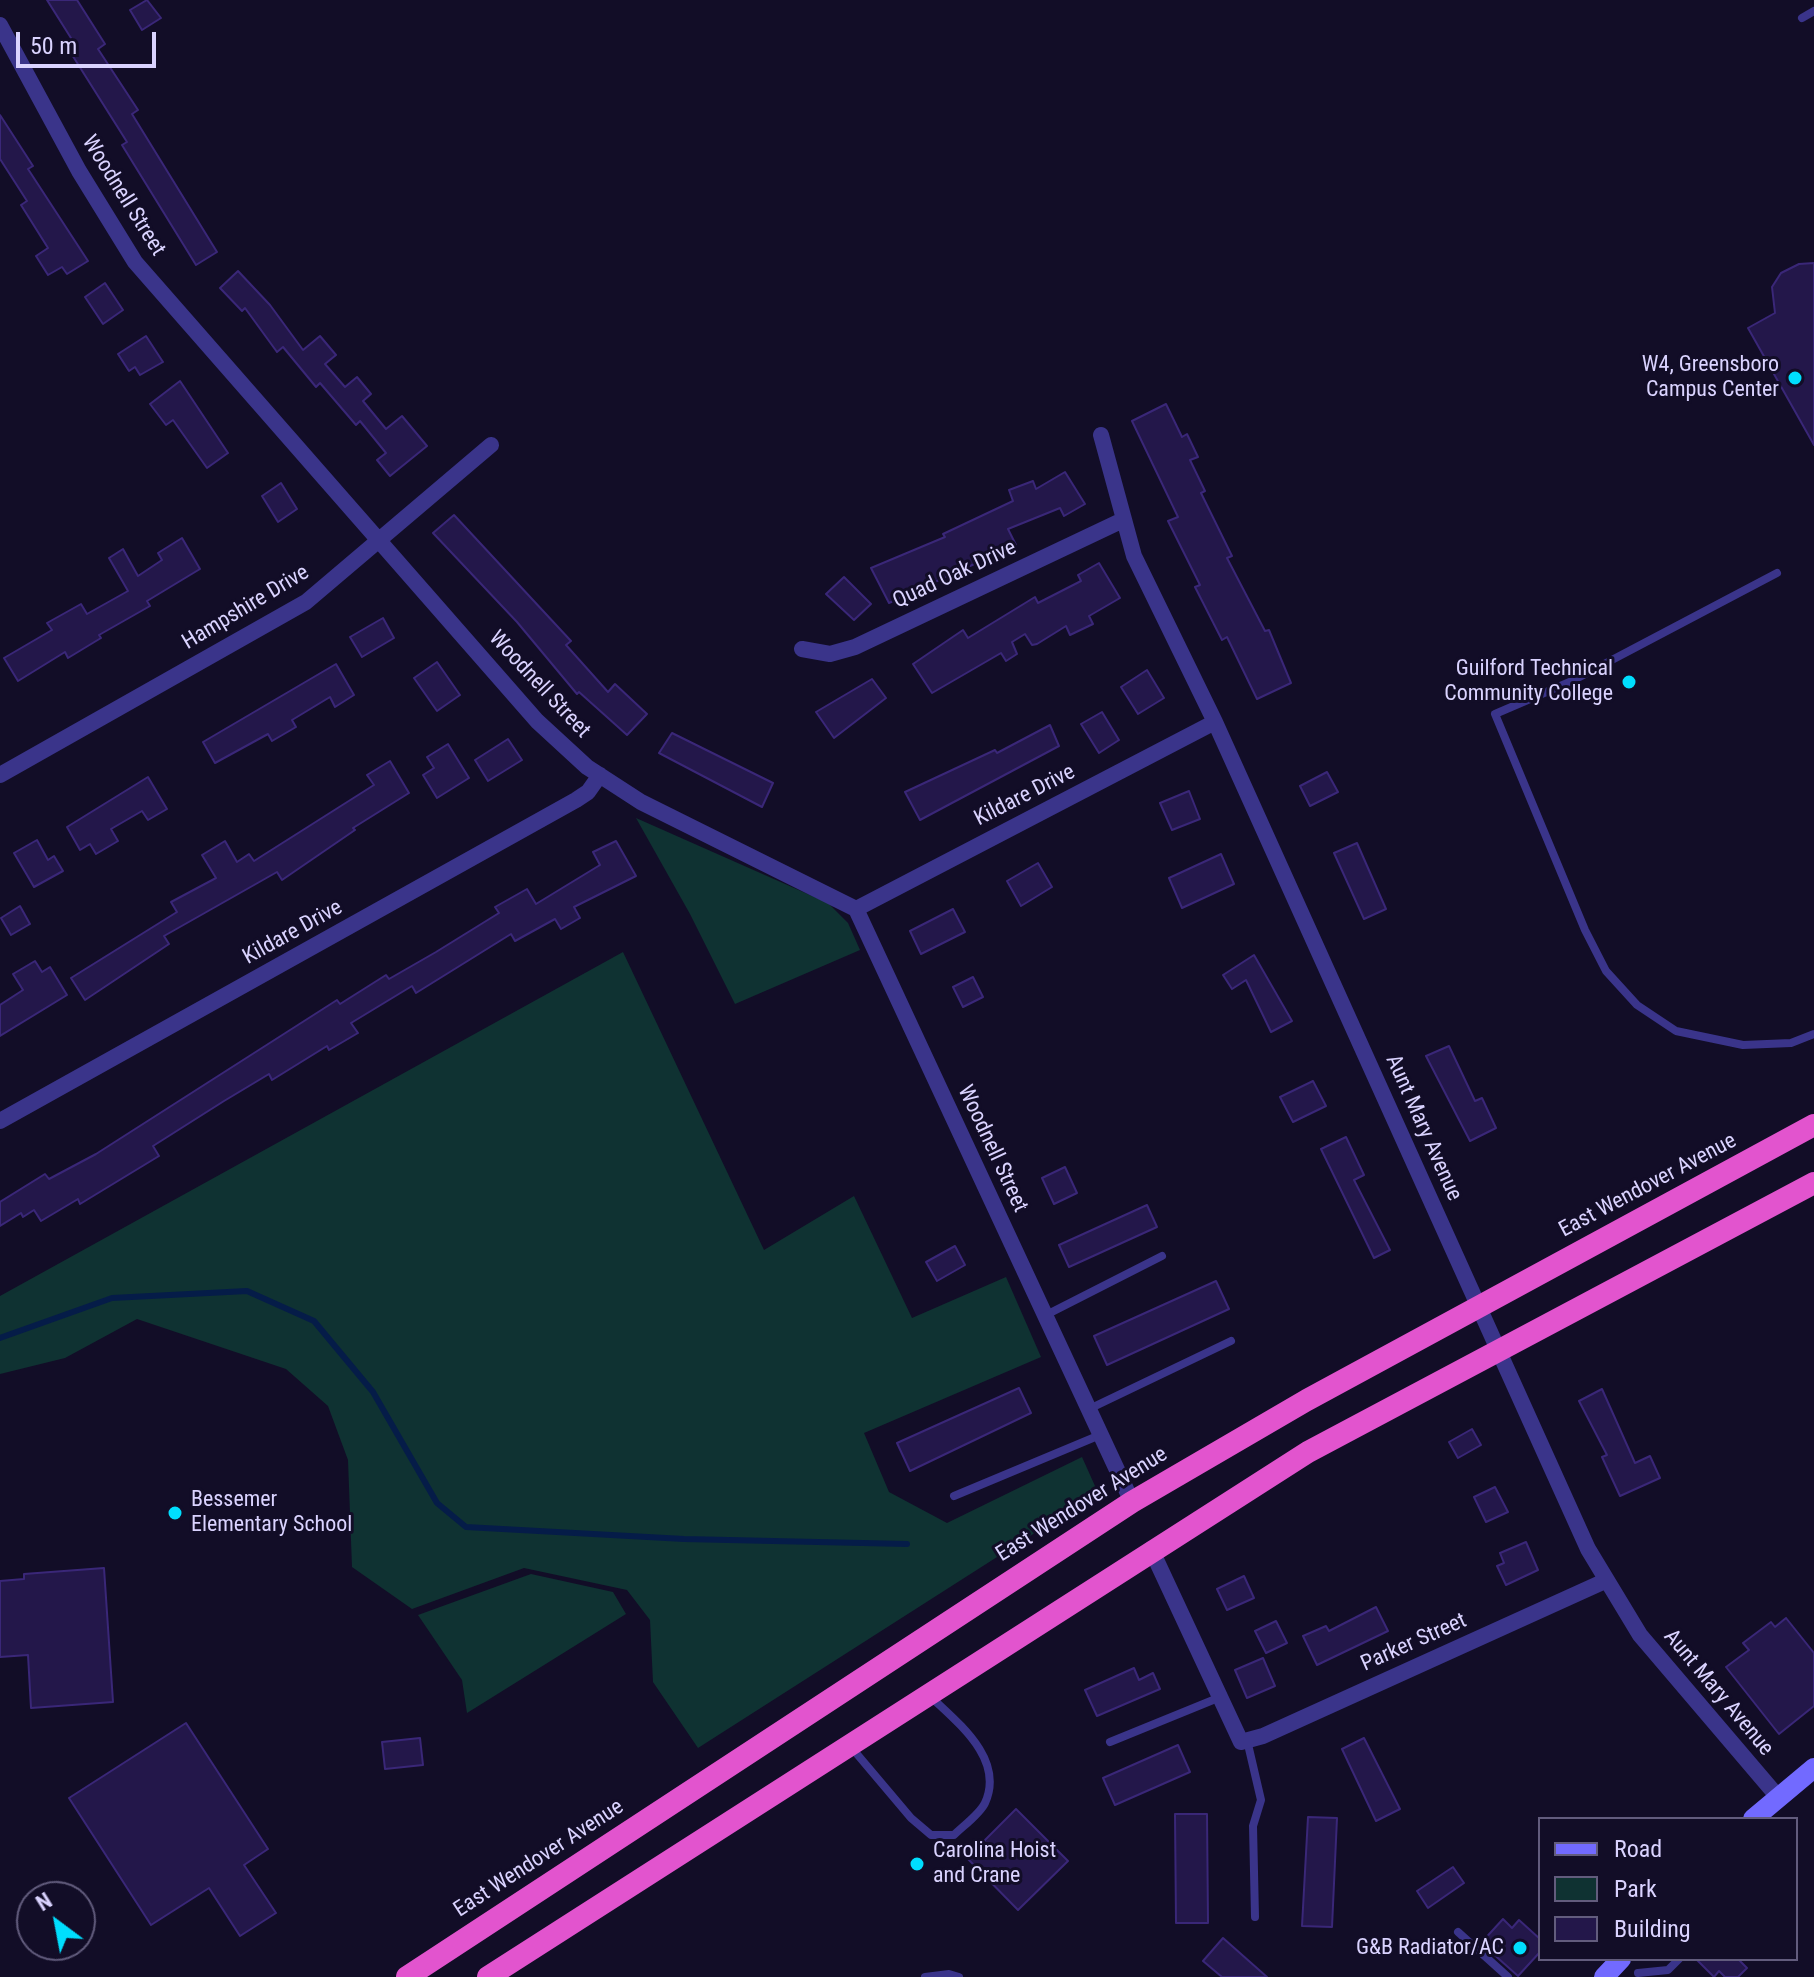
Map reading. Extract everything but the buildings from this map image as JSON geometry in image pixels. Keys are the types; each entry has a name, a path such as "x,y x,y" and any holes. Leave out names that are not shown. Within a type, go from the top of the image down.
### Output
{"highway":[{"name":"East Wendover Avenue","path":"407,1977 1132,1502 1480,1306 1814,1125"},
{"path":"490,1976 1151,1549 1308,1452 1814,1183"}],"main road":[{"path":"1755,1817 1814,1768"},
{"path":"1604,1977 1620,1961"}],"street":[{"name":"Woodnell Street","path":"0,25 79,171 135,262 537,721 600,775 641,802 856,909 1132,1502"},
{"name":"Aunt Mary Avenue","path":"1101,435 1123,520 1148,590 1215,722 1605,1581 1640,1635 1778,1797"},
{"name":"Hampshire Drive","path":"0,775 306,602 381,542 491,445"},
{"name":"Quad Oak Drive","path":"802,649 830,654 855,647 1123,520"},
{"name":"Kildare Drive","path":"856,909 1215,722"},
{"name":"Kildare Drive","path":"0,1121 576,800 588,792 600,775"},
{"path":"1151,1549 1218,1698 1244,1741"},
{"name":"Parker Street","path":"1244,1741 1605,1581"}],"lane":[{"path":"1802,18 1814,11"},
{"path":"1777,573 1572,681 1495,714 1585,930 1606,971 1637,1005 1676,1031 1743,1045 1791,1043 1814,1034"},
{"path":"1045,1315 1162,1256"},
{"path":"1089,1409 1231,1341"},
{"path":"954,1496 1100,1435"},
{"path":"848,1744 911,1818 931,1835 954,1835 985,1804 990,1779 983,1754 971,1736 927,1693"},
{"path":"1110,1742 1218,1698"},
{"path":"1244,1741 1261,1800 1253,1826 1255,1917"},
{"path":"1458,1932 1508,1977"},
{"path":"1624,1961 1639,1975 1668,1970 1677,1961"},
{"path":"925,1977 949,1974 959,1977"}],"green space":[{"path":"636,818 828,903 848,923 860,950 735,1004 690,914"},
{"path":"623,952 764,1250 854,1196 912,1318 1006,1277 1041,1357 864,1433 889,1492 947,1523 1082,1457 1095,1486 1091,1497 698,1748 653,1682 650,1620 627,1590 524,1568 412,1609 352,1567 348,1460 328,1406 286,1369 137,1319 65,1358 0,1374 0,1296"},
{"path":"531,1574 613,1592 626,1614 467,1713 462,1680 418,1615"}],"waterway":[{"path":"0,1338 112,1298 247,1291 314,1321 373,1392 437,1503 466,1527 684,1539 907,1544"}],"place":[{"name":"W4, Greensboro Campus Center","path":"1795,378"},
{"name":"Guilford Technical Community College","path":"1629,682"},
{"name":"Bessemer Elementary School","path":"175,1513"},
{"name":"Carolina Hoist and Crane","path":"917,1864"},
{"name":"G&B Radiator/AC","path":"1520,1948"}]}
